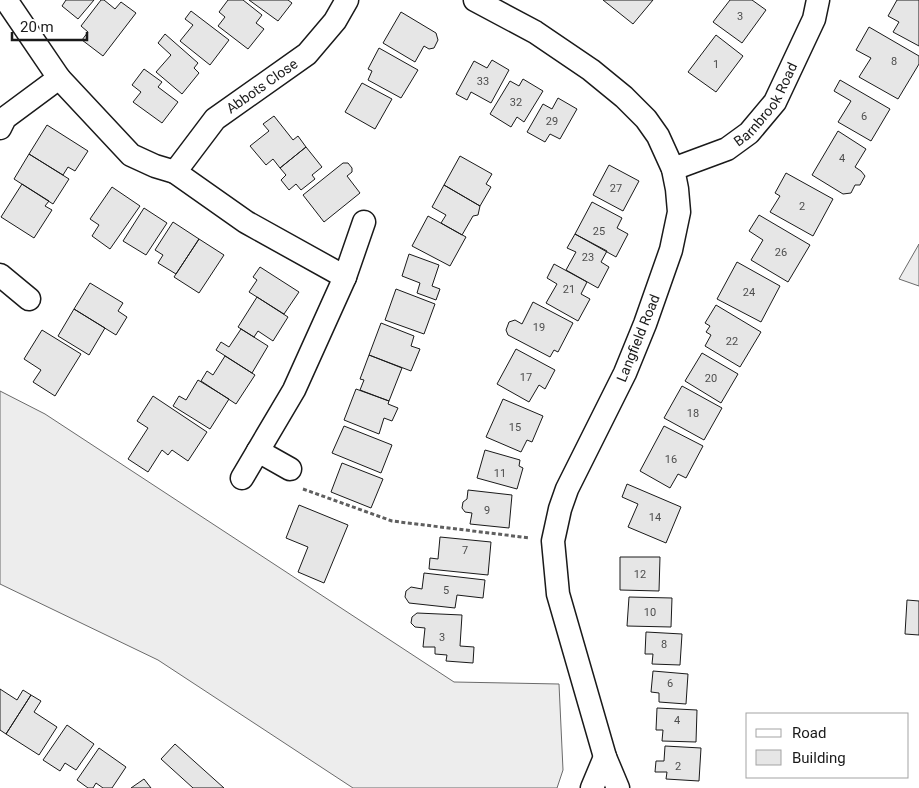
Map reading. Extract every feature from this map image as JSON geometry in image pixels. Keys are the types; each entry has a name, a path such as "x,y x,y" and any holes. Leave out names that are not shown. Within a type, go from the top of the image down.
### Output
{"street":[{"path":"6,0 59,78 131,155 155,166 175,172 246,222 345,277"},
{"name":"Abbots Close","path":"175,172 216,119 307,54 335,21 347,0"},
{"name":"Langfield Road","path":"475,0 535,32 591,70 624,98 646,119 658,136 673,169 677,189 680,212 671,250 645,324 625,373 567,489 553,540 558,594 605,757 618,788"},
{"name":"Barnbrook Road","path":"673,169 727,149 749,133 776,102 814,19 818,0"},
{"path":"0,128 5,118 59,78"},
{"path":"242,478 294,390 345,277 364,222"},
{"path":"1,279 29,299"},
{"path":"258,451 290,469"},
{"path":"592,788 605,757"}],"path":[{"path":"290,469 298,487 392,521 553,540"}],"shaded area":[{"path":"919,244 919,286 899,279"},
{"path":"0,391 45,414 454,682 559,684 563,770 557,788 353,788 158,660 0,584"}],"building":[{"path":"66,0 94,0 78,19 62,6"},
{"path":"101,0 104,0 115,9 121,2 136,13 103,56 82,40 88,32 81,26"},
{"path":"228,0 243,0 262,15 256,23 264,29 248,49 218,26 225,17 219,12"},
{"path":"249,0 288,0 292,3 278,21"},
{"path":"603,0 653,0 633,24"},
{"path":"730,0 752,0 766,10 742,43 713,22"},
{"path":"897,0 919,0 919,46 893,32 899,22 888,16"},
{"path":"191,11 229,40 210,65 180,41 193,25 185,19"},
{"path":"401,12 436,33 438,40 434,48 429,49 424,46 415,62 383,43"},
{"path":"869,27 919,56 919,64 898,99 859,77 871,58 856,50"},
{"path":"165,34 198,63 194,68 199,73 182,94 156,72 171,55 158,43"},
{"path":"716,35 743,56 716,92 688,72"},
{"path":"379,48 418,70 401,98 368,80 372,71 368,69"},
{"path":"492,60 509,70 491,103 471,92 467,100 456,94 474,61 487,68"},
{"path":"144,69 162,82 158,87 178,102 162,123 133,102 141,92 132,85"},
{"path":"523,79 543,91 524,122 517,117 511,127 490,114 510,81 519,86"},
{"path":"840,80 890,109 871,141 838,122 851,101 834,91"},
{"path":"362,83 392,99 375,129 345,112"},
{"path":"558,98 577,109 560,139 550,134 545,142 527,132 543,104 552,109"},
{"path":"274,116 293,140 298,136 306,147 280,168 273,159 266,165 250,146 269,131 263,124"},
{"path":"47,125 88,151 75,171 68,167 63,175 29,154"},
{"path":"838,131 866,149 855,167 865,176 860,185 855,185 851,193 843,194 812,175"},
{"path":"306,147 322,167 312,175 315,179 301,190 296,184 289,190 281,180 286,175 280,168"},
{"path":"29,154 69,179 53,204 14,179"},
{"path":"460,156 492,174 486,184 491,187 480,206 444,185"},
{"path":"343,163 348,163 352,168 352,172 347,176 360,193 324,222 303,195"},
{"path":"609,165 639,181 623,211 593,195"},
{"path":"786,173 833,199 813,236 770,212 780,196 775,193"},
{"path":"22,184 49,201 45,206 52,210 34,238 1,217"},
{"path":"444,185 480,206 478,215 473,216 462,235 441,223 446,215 432,207"},
{"path":"112,187 140,206 110,249 92,236 99,225 90,219"},
{"path":"592,202 622,218 617,228 628,234 616,257 575,234"},
{"path":"144,208 167,223 146,255 123,241"},
{"path":"759,215 810,245 788,282 751,260 763,240 749,231"},
{"path":"428,216 466,237 450,266 412,246"},
{"path":"173,222 199,239 176,274 158,263 163,255 155,250"},
{"path":"575,234 607,251 601,262 609,267 598,288 566,270 576,252 567,248"},
{"path":"199,239 224,255 199,293 174,277"},
{"path":"409,254 439,265 432,286 440,289 436,300 417,293 420,283 402,276"},
{"path":"737,262 780,286 761,322 717,299"},
{"path":"554,264 587,282 581,294 590,299 578,321 546,303 557,284 547,278"},
{"path":"260,267 299,292 284,314 249,292 257,280 253,277"},
{"path":"90,283 123,303 118,311 127,317 116,335 74,309"},
{"path":"396,289 435,304 424,334 385,320"},
{"path":"257,297 288,317 273,341 258,331 254,337 238,327"},
{"path":"533,302 573,323 558,352 554,350 550,357 508,335 506,330 509,322 515,320 522,324"},
{"path":"716,305 761,332 740,367 705,346 711,335 706,332 710,326 705,323"},
{"path":"74,309 105,328 89,355 58,336"},
{"path":"381,323 414,336 411,346 420,349 411,371 369,355"},
{"path":"241,329 268,346 252,373 216,350 221,342 229,347"},
{"path":"42,330 81,354 55,396 33,382 41,370 24,359"},
{"path":"516,349 555,370 545,389 539,385 529,402 497,384"},
{"path":"702,353 738,374 721,403 685,381"},
{"path":"369,355 402,368 389,401 360,390 364,380 360,379"},
{"path":"225,356 255,375 236,404 201,381 207,371 213,375"},
{"path":"198,380 229,399 210,429 173,406 179,396 186,400"},
{"path":"682,386 722,408 704,440 664,418"},
{"path":"356,389 389,401 388,404 398,408 392,421 384,418 379,434 344,420"},
{"path":"153,396 207,432 188,461 172,450 168,455 162,450 148,472 128,459 148,428 137,421"},
{"path":"503,399 543,416 532,442 527,440 521,452 486,437"},
{"path":"344,426 392,445 381,473 332,453"},
{"path":"664,426 703,446 686,478 678,474 670,488 640,471"},
{"path":"485,450 520,460 519,466 523,468 517,489 477,478"},
{"path":"342,463 383,479 371,508 331,492"},
{"path":"627,484 681,507 666,543 628,527 638,504 622,497"},
{"path":"468,490 512,495 509,528 470,524 472,513 465,512 462,508 463,502 467,499"},
{"path":"299,505 348,525 324,583 298,572 308,547 286,538"},
{"path":"440,537 491,542 488,575 429,569 430,558 438,559"},
{"path":"620,557 660,557 659,591 620,590"},
{"path":"424,573 485,580 483,598 457,595 455,608 409,603 405,597 406,591 411,587 422,589"},
{"path":"629,597 672,598 671,627 627,626"},
{"path":"907,600 919,601 919,635 905,634"},
{"path":"417,613 462,615 460,646 474,647 473,663 446,661 447,655 435,654 435,647 423,647 425,628 415,627 411,623 412,617"},
{"path":"646,632 682,634 680,665 652,664 653,654 645,654"},
{"path":"653,671 688,674 686,704 659,702 659,693 651,692"},
{"path":"0,689 17,700 23,690 31,695 6,734 0,730"},
{"path":"31,695 41,701 34,712 57,727 39,755 6,734"},
{"path":"657,708 697,710 696,742 662,741 663,730 656,730"},
{"path":"67,725 94,744 76,770 65,763 60,771 43,760"},
{"path":"175,744 224,788 193,788 161,759"},
{"path":"665,746 701,748 699,781 666,779 667,772 655,772 656,761 664,761"},
{"path":"99,748 126,767 112,788 103,788 96,783 93,788 88,788 77,780"},
{"path":"144,779 151,788 131,788"}]}
